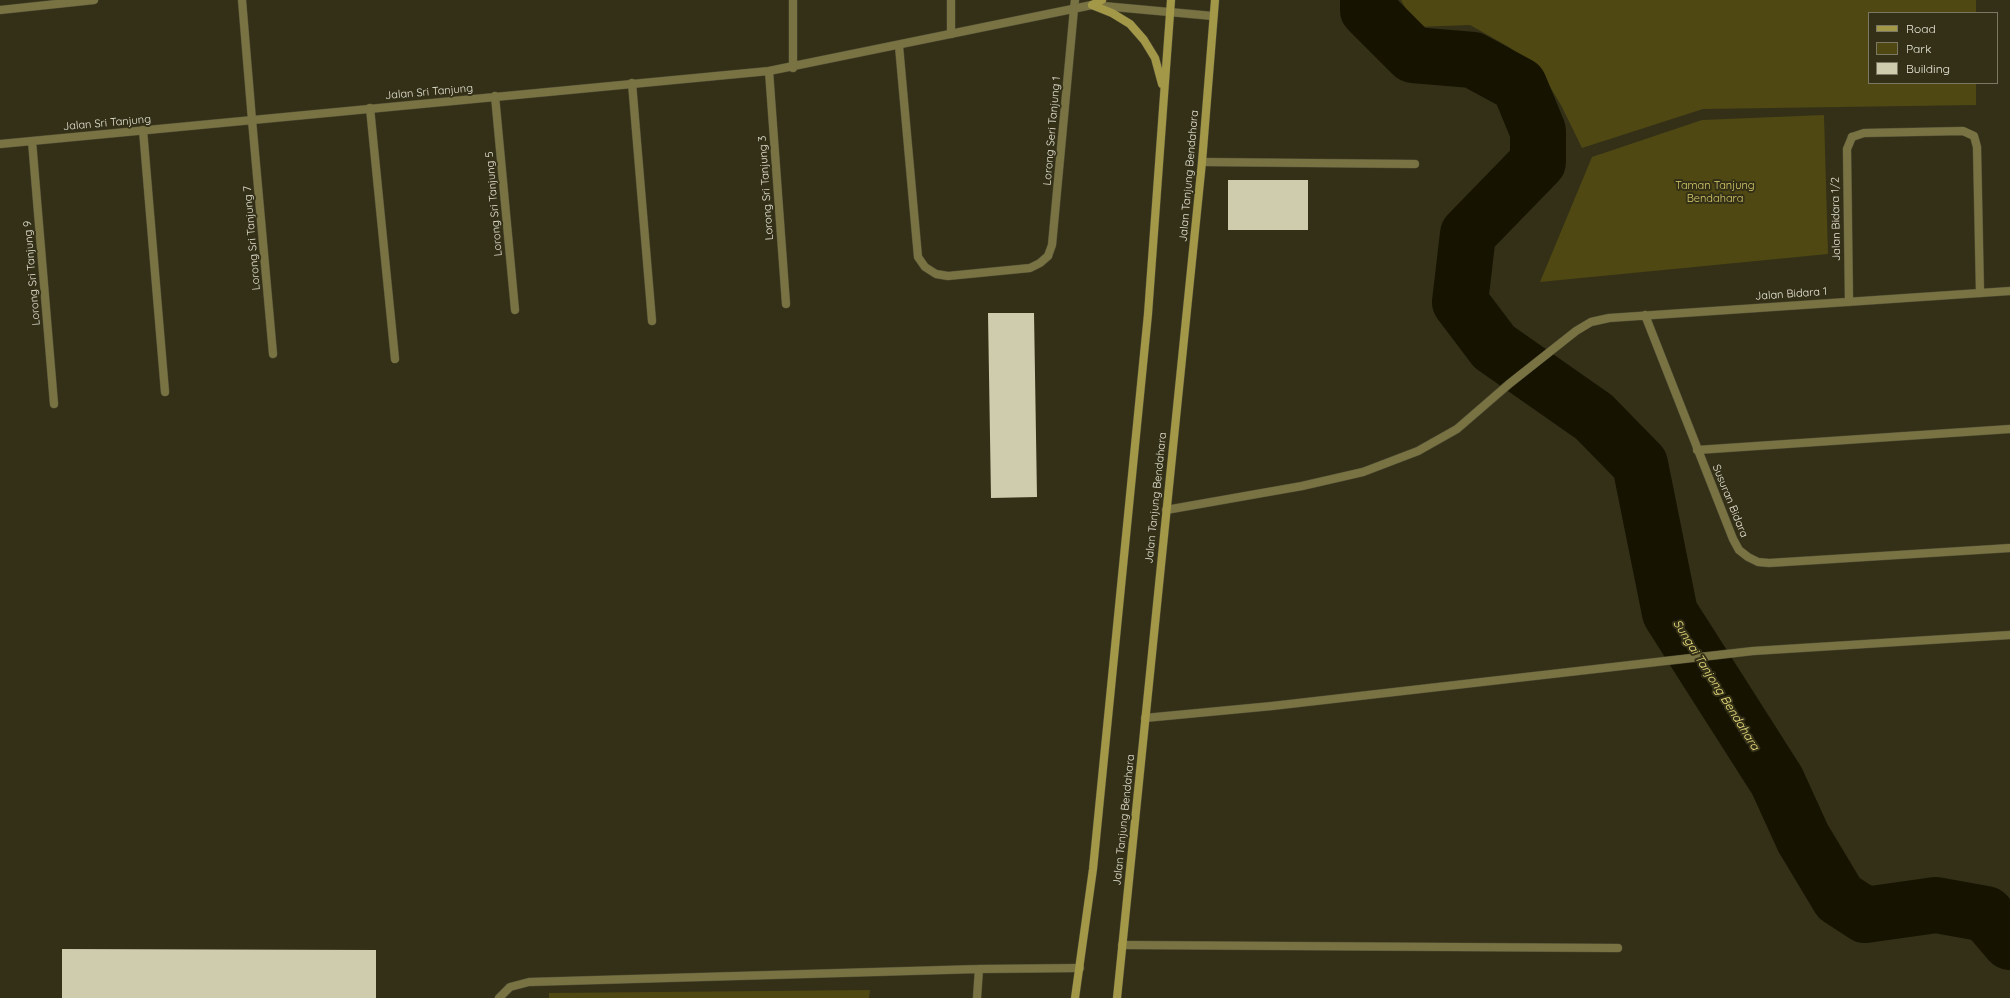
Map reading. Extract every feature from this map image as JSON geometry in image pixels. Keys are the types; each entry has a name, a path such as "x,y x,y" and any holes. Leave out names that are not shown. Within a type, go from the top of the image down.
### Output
{"main road":[{"path":"1092,5 1102,0"},
{"path":"1075,998 1093,869 1112,694 1148,314 1171,0"},
{"name":"Jalan Tanjung Bendahara","path":"1117,998 1202,162 1215,0"},
{"path":"1092,5 1112,13 1124,20 1144,40 1155,58 1161,79 1163,101"}],"street":[{"path":"0,10 94,0"},
{"name":"Lorong Sri Tanjung 7","path":"242,0 273,354"},
{"path":"793,0 793,68"},
{"path":"951,0 951,34"},
{"name":"Jalan Sri Tanjung","path":"0,144 793,68 899,46 1075,4 1213,16"},
{"name":"Lorong Seri Tanjung 1","path":"899,46 918,257 925,267 936,274 948,276 1030,268 1040,263 1048,256 1052,245 1075,4"},
{"name":"Lorong Sri Tanjung 3","path":"769,71 786,304"},
{"path":"632,83 652,321"},
{"name":"Lorong Sri Tanjung 5","path":"495,96 516,310"},
{"path":"370,108 395,359"},
{"path":"143,130 165,392"},
{"name":"Jalan Bidara 1/2","path":"1849,302 1846,149 1852,137 1864,133 1963,131 1974,136 1977,147 1980,293"},
{"name":"Lorong Sri Tanjung 9","path":"32,141 54,404"},
{"path":"1202,162 1415,164"},
{"name":"Jalan Bidara 1","path":"1166,510 1302,486 1363,472 1418,451 1457,429 1509,384 1576,331 1591,322 1609,318 1645,315 2010,291"},
{"name":"Susuran Bidara","path":"1645,315 1733,539 1739,550 1748,557 1758,562 1769,563 2010,548"},
{"path":"1697,450 2010,429"},
{"path":"1146,718 1272,706 1753,651 2010,635"},
{"path":"1122,945 1618,948"},
{"path":"499,998 510,987 529,982 979,969 1080,968"},
{"path":"977,998 979,969"}],"green space":[{"path":"1401,0 1976,0 1976,12 1868,12 1868,84 1976,84 1976,105 1703,109 1582,148 1562,107 1542,73 1509,47 1470,25 1416,27"},
{"name":"Taman Tanjung Bendahara","path":"1824,115 1828,254 1540,282 1592,157 1702,120"},
{"path":"870,990 869,998 549,998 549,993"}],"building":[{"path":"1228,180 1308,180 1308,230 1228,230"},
{"path":"988,313 1034,313 1037,497 991,498"},
{"path":"62,949 376,950 376,998 62,998"}],"waterway":[{"name":"Sungai Tanjong Bendahara","path":"1368,0 1368,10 1413,55 1473,60 1519,85 1538,131 1538,162 1468,234 1460,302 1494,347 1594,417 1640,464 1670,613 1777,781 1803,838 1839,898 1865,915 1936,905 1986,914 2010,942"}]}
